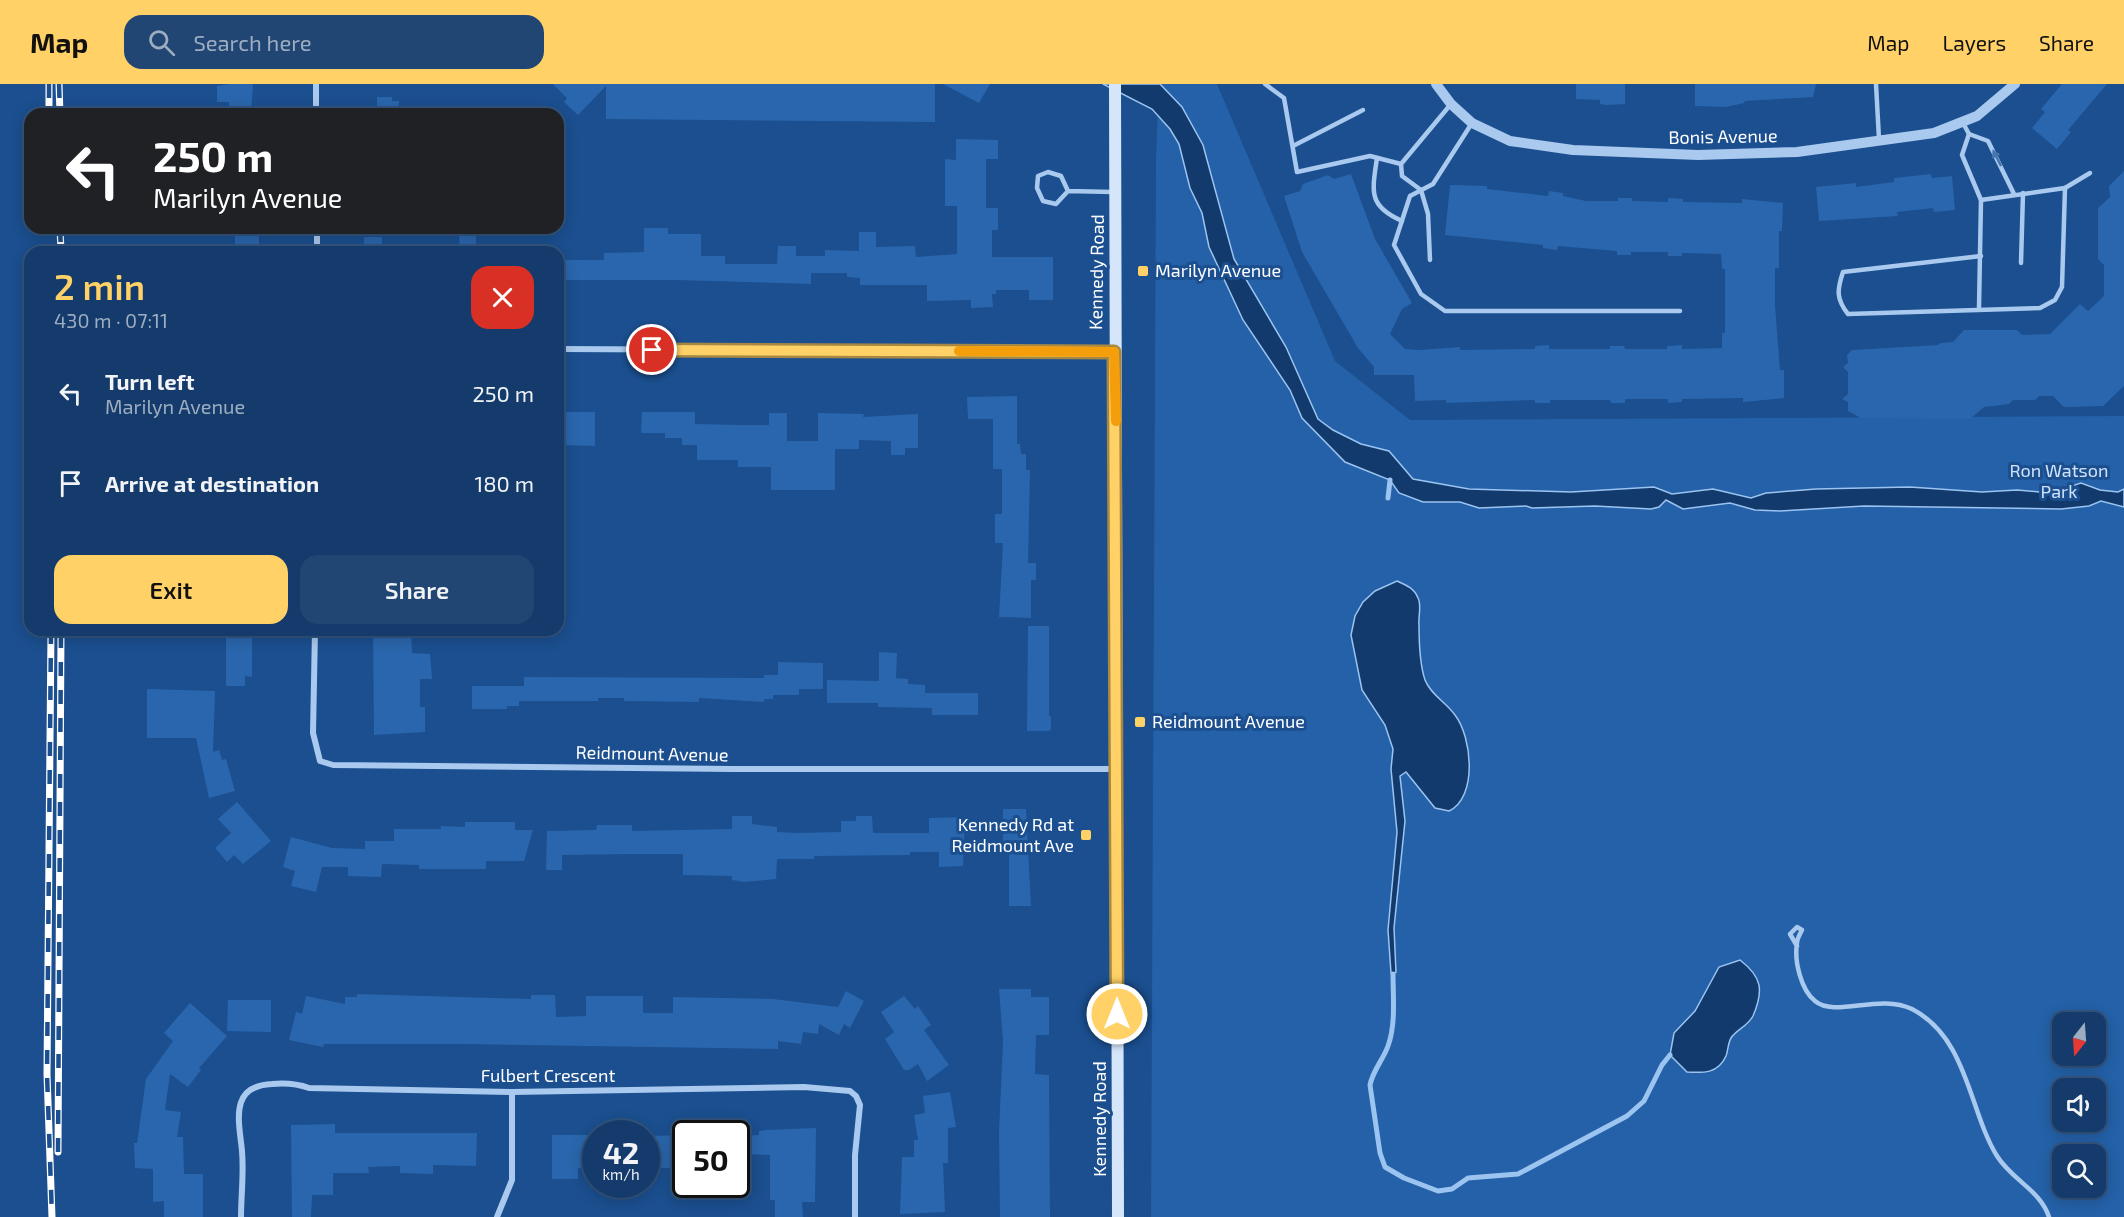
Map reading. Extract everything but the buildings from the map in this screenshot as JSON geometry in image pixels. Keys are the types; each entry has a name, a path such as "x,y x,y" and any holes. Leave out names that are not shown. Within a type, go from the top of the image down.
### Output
{"main road":[{"name":"Kennedy Road","path":"1115,84 1118,1217"}],"street":[{"path":"316,84 316,108"},
{"name":"Bonis Avenue","path":"1436,84 1451,104 1472,123 1497,136 1523,144 1636,154 1761,154 1934,133 1963,123 1998,101 2015,84"},
{"path":"564,350 1114,352"},
{"name":"Reidmount Avenue","path":"315,636 316,718 313,733 320,761 333,765 733,770 1116,769"},
{"name":"Fulbert Crescent","path":"241,1217 242,1151 238,1120 244,1094 255,1087 278,1083 309,1088 512,1092 804,1087 850,1092 856,1096 860,1105 855,1155 855,1217"},
{"path":"497,1217 512,1180 512,1092"}],"lane":[{"path":"1265,84 1284,98 1297,172 1370,156 1401,164"},
{"path":"1876,84 1879,141"},
{"path":"1430,260 1428,214 1421,190 1401,176 1401,164 1451,104"},
{"path":"1293,146 1363,110"},
{"path":"1472,123 1433,184 1410,196 1394,245 1421,294 1445,312 1680,311"},
{"path":"1963,123 1969,135 1962,155 1981,200 1979,308"},
{"path":"1969,135 1988,141 2014,194"},
{"path":"1377,158 1373,181 1375,199 1383,213 1402,221"},
{"path":"1068,191 1061,176 1048,172 1038,176 1037,188 1043,201 1056,204 1068,191 1116,192"},
{"path":"1981,200 2065,188 2090,173"},
{"path":"1981,256 1843,272 1837,291 1839,303 1848,314 1979,308 2040,308 2055,300 2062,287 2065,188"},
{"path":"2021,263 2023,193"},
{"path":"1797,946 1801,980 1813,1000 1825,1008 1873,1002 1895,1004 1911,1009 1935,1029 1965,1072 1984,1131 1998,1158 2014,1177 2038,1196 2049,1217"}],"green space":[{"name":"Ron Watson Park","path":"1159,84 1217,84 1335,361 1410,420 2124,416 2124,1217 1151,1217 1156,159"}],"shaded area":[{"path":"1103,84 1160,84 1182,107 1203,145 1234,259 1286,347 1318,419 1333,430 1361,444 1389,451 1413,479 1469,489 1571,492 1654,487 1672,494 1713,489 1751,498 1766,493 1816,489 1910,487 1982,492 2017,490 2050,493 2081,483 2100,490 2118,492 2124,489 2124,507 2101,501 2089,506 2061,509 1864,506 1780,511 1755,510 1730,503 1683,509 1666,500 1659,507 1651,509 1595,506 1479,508 1460,502 1423,502 1399,493 1390,480 1345,462 1302,418 1290,390 1243,320 1209,247 1202,213 1190,188 1179,144 1170,129 1152,109"},
{"path":"1397,581 1412,589 1419,601 1420,653 1425,680 1461,725 1468,751 1469,766 1465,793 1458,804 1449,811 1435,808 1406,772 1400,776 1405,821 1394,928 1396,972 1393,974 1391,973 1388,930 1397,832 1391,769 1393,749 1385,725 1362,690 1351,635 1355,616 1363,602 1375,591"},
{"path":"1740,960 1753,972 1759,985 1759,999 1753,1016 1731,1038 1726,1056 1719,1066 1710,1071 1687,1072 1670,1055 1674,1033 1695,1011 1719,967"}],"waterway":[{"path":"1388,498 1390,480"},
{"path":"1393,974 1391,1038 1370,1085 1380,1153 1385,1167 1404,1178 1438,1191 1452,1189 1468,1178 1518,1174 1627,1116 1644,1101 1662,1065 1670,1055"}],"railway":[{"path":"49,84 49,108"},
{"path":"59,84 60,108"},
{"path":"60,234 61,246"},
{"path":"51,636 47,1074 52,1217"},
{"path":"58,1152 61,636"}],"slow traffic":[{"path":"959,351 1114,352 1116,421"}],"place":[{"name":"Marilyn Avenue","path":"1143,271"},
{"name":"Reidmount Avenue","path":"1140,722"},
{"name":"Kennedy Rd at Reidmount Ave","path":"1086,835"}],"route":[{"path":"652,350 1114,352 1117,1014"}]}
